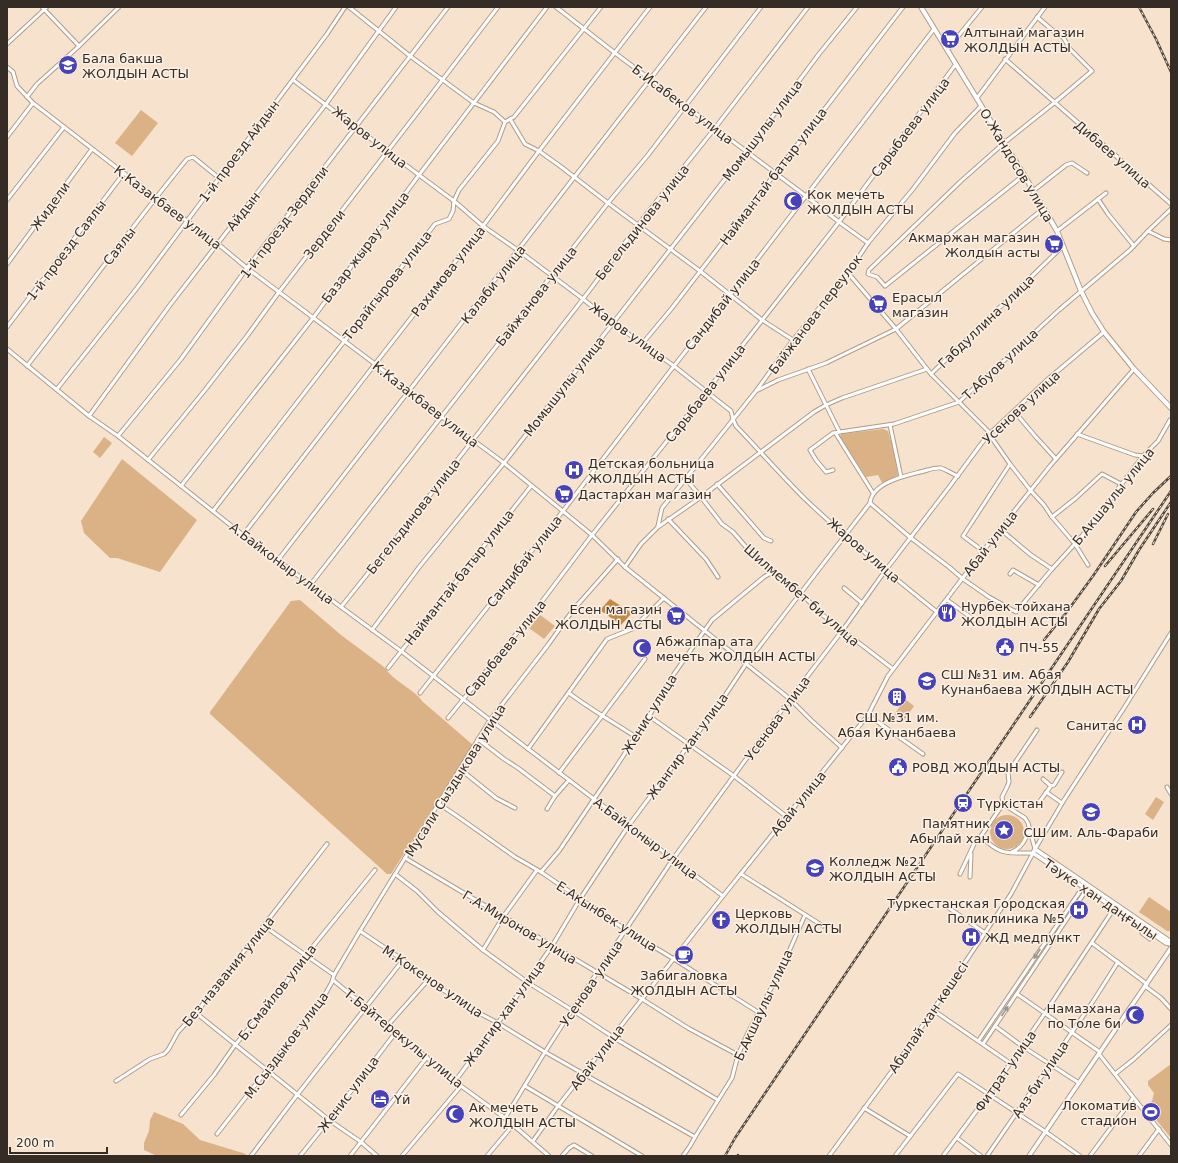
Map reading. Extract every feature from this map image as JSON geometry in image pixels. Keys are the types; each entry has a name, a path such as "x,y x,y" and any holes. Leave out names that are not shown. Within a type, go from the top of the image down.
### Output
{"main road":[{"name":"О.Жандосов улица","path":"921,7 1057,231 1081,291 1092,313 1104,332 1134,369 1171,408"}],"street":[{"path":"27,97 37,84 119,7"},
{"name":"1-й проезд Айдын","path":"57,389 137,288 293,80 345,7"},
{"path":"349,7 410,56 474,103 494,112 505,122 514,117 601,7"},
{"name":"Айдын","path":"89,416 170,305 326,104 396,7"},
{"name":"1-й проезд Зердели","path":"118,436 181,359 248,268 448,7"},
{"name":"Зердели","path":"148,460 247,336 279,292 498,7"},
{"name":"Базар жырау улица","path":"181,486 313,318 418,175 547,7"},
{"name":"Б.Исабеков улица","path":"556,7 650,80 868,243"},
{"name":"Рахимова улица","path":"243,535 483,226 650,7"},
{"name":"Калаби улица","path":"278,560 519,251 706,7"},
{"name":"Байжанова улица","path":"311,584 608,203 648,155 761,7"},
{"name":"Бегельдинова улица","path":"341,607 583,299 648,212 808,7"},
{"name":"Момышулы улица","path":"372,630 420,566 504,463 614,323 746,152 819,54 857,7"},
{"name":"Наймантай батыр улица","path":"642,344 672,308 903,7"},
{"path":"947,50 982,7"},
{"name":"О.Жандосов улица","path":"977,98 1045,7"},
{"path":"7,44 44,8 79,46"},
{"path":"1024,175 885,286 877,277 868,274 869,270 961,181 1004,143 1054,104 1092,71 1070,49 1062,37 1037,18"},
{"name":"Сандибай улица","path":"420,693 730,295 934,29"},
{"name":"Дибаев улица","path":"1005,59 1054,104 1171,204"},
{"name":"Сарыбаева улица","path":"448,718 534,612 592,535 762,320 838,222 956,64"},
{"name":"К.Казакбаев улица","path":"7,67 13,72 17,86 33,103 504,463 592,535 625,567 790,699 842,748"},
{"name":"Жаров улица","path":"293,80 454,201 483,226 674,366 731,411 736,426 796,490 885,571 937,612"},
{"path":"7,137 33,103"},
{"name":"Байжанова переулок","path":"658,527 662,508 685,478 756,391 793,340 848,273 868,243 913,189 955,133 981,106"},
{"path":"510,119 525,144 539,151 560,166 700,271 762,320 793,340"},
{"name":"Торайгырова улица","path":"213,511 435,224 449,219 459,190 498,141 505,122"},
{"path":"7,200 64,127"},
{"name":"Жидели","path":"7,264 92,149"},
{"name":"Саялы","path":"28,366 94,277 190,157 193,156 219,178"},
{"path":"1033,191 1066,165 1072,163 1087,173"},
{"name":"1-й проезд Саялы","path":"7,326 124,173"},
{"name":"О.Жандосов улица","path":"1057,231 1106,192"},
{"path":"1098,199 1134,246"},
{"path":"756,391 778,380 826,363 896,328 1044,208"},
{"path":"1081,291 1134,246 1171,209"},
{"path":"1148,231 1164,239 1171,240"},
{"name":"Габдуллина улица","path":"625,567 641,544 658,527 814,412 826,405 928,369 931,374 1063,246"},
{"path":"848,273 896,328 928,369"},
{"name":"Т.Абуов улица","path":"839,431 890,425 959,402 1081,291"},
{"name":"Усенова улица","path":"505,1118 572,1010 673,859 885,571 912,538 989,434 1047,380 1104,332"},
{"name":"А.Байконыр улица","path":"7,349 89,416 118,436 243,535 401,651 559,773 723,896"},
{"path":"808,369 839,431"},
{"name":"Абай улица","path":"533,1141 558,1106 674,958 868,715 888,676 1000,529 1056,459 1134,369"},
{"path":"931,374 989,434 1031,491 1075,544 1088,565"},
{"path":"1014,410 1056,459"},
{"name":"Б.Акшаулы улица","path":"963,579 1016,612 1082,536 1143,456 1158,441 1170,420"},
{"path":"890,425 901,476"},
{"path":"833,470 826,472 810,450 839,431"},
{"path":"839,431 836,434 873,493 888,481 901,476 940,468 958,476"},
{"path":"1077,434 1135,455 1143,456"},
{"path":"984,551 963,536 1010,464"},
{"path":"1052,517 1076,498 1102,474 1121,484"},
{"name":"Шилмембет би улица","path":"685,478 702,496 722,524 733,532 752,554 801,593 820,613 842,631 893,669"},
{"path":"718,484 764,538 771,541"},
{"name":"Наймантай батыр улица","path":"388,668 531,486"},
{"name":"Жангир хан улица","path":"456,1080 552,946 580,899 629,825 720,703 746,664 870,503 873,493"},
{"path":"870,503 963,579"},
{"path":"668,519 706,560 718,577"},
{"path":"1000,529 1031,555 1052,569"},
{"name":"Мусали Сыздыкова улица","path":"360,931 490,720 573,610 618,559"},
{"path":"1010,574 1013,570 1039,585"},
{"name":"Женис улица","path":"483,950 503,917 539,871 559,851 616,768 674,674 712,620 764,577 774,572"},
{"path":"844,588 862,603"},
{"path":"528,749 607,639 632,629 664,598"},
{"path":"947,600 977,622"},
{"path":"981,836 1003,853 1033,853 1062,803 1171,633"},
{"path":"559,773 645,659"},
{"path":"569,693 586,706 636,736"},
{"path":"868,715 923,754"},
{"path":"649,716 734,776 787,817"},
{"path":"960,874 975,842 981,836 1003,804 1002,797 1007,787 1008,773 1037,730"},
{"path":"478,740 555,796"},
{"path":"460,770 496,798 515,808"},
{"path":"1040,801 1051,786 1054,785 1062,772"},
{"path":"1043,779 1051,786"},
{"path":"547,809 555,796 569,780"},
{"path":"1167,788 1171,794"},
{"path":"1046,792 1062,803"},
{"name":"Е.Акынбек улица","path":"439,804 515,857 539,871 626,930 674,958 758,1012"},
{"path":"1003,804 1025,818 1030,828 1036,849"},
{"path":"1008,853 1014,852 1020,848 1030,828"},
{"name":"Без названия улица","path":"116,1081 150,1059 164,1054 168,1050 178,1032 196,1013 327,844"},
{"name":"Тәуке хан даңғылы","path":"1036,849 1171,943"},
{"path":"970,852 970,877"},
{"name":"Тәуке хан даңғылы","path":"1033,853 1166,943 1171,943"},
{"name":"Абылай хан көшесі","path":"828,1156 892,1071 1010,894 1033,853"},
{"name":"Г.А.Миронов улица","path":"405,858 688,1028 738,1055"},
{"name":"Б.Смайлов улица","path":"181,1115 214,1075 235,1045 277,995 306,955 375,870"},
{"path":"395,874 417,891 438,912 483,950 527,982 613,1037 718,1100"},
{"path":"741,874 823,926"},
{"path":"979,1040 1083,887"},
{"path":"983,1044 1087,889"},
{"name":"Фитрат улица","path":"943,1156 989,1094 1045,1013 1117,904"},
{"path":"946,906 984,933"},
{"name":"Б.Акшаулы улица","path":"683,1156 732,1078 738,1055 758,1012 784,965 792,942 805,915"},
{"path":"264,926 334,975"},
{"name":"М.Кокенов улица","path":"360,931 403,960 428,980 477,1012 695,1137"},
{"name":"М.Сыздыков улица","path":"217,1134 323,998 333,980 334,975 360,931"},
{"path":"1142,933 1150,939"},
{"path":"1092,943 1146,985 1171,1009"},
{"path":"1029,1156 1171,948"},
{"path":"251,1156 403,960"},
{"name":"Аяз би улица","path":"987,1156 1092,1003 1118,962"},
{"name":"Т.Байтерекулы улица","path":"333,980 456,1080 461,1086 505,1118 549,1156"},
{"path":"388,1025 428,980"},
{"path":"1017,994 1100,1053 1133,1098 1171,1145"},
{"path":"933,1010 979,1040 1010,1063"},
{"path":"196,1013 297,1095 329,1120 361,1142 377,1156"},
{"path":"1115,1074 1134,1059 1171,1025"},
{"path":"995,1026 1022,1046 1079,1083"},
{"name":"Женис улица","path":"300,1156 396,1032"},
{"path":"350,1156 427,1057"},
{"path":"895,1156 958,1074 1080,1156"},
{"path":"402,1156 461,1086"},
{"path":"524,1086 642,1156"},
{"path":"1090,1156 1133,1098"},
{"path":"864,1108 910,1136"},
{"path":"487,1156 513,1125"},
{"path":"1139,1156 1159,1129"},
{"path":"957,1138 981,1156"},
{"path":"562,1156 574,1145 592,1156"}],"shaded area":[{"path":"141,110 158,123 132,156 115,143"},
{"path":"883,429 888,431 894,452 898,476 882,483 878,475 866,477 840,437 841,434"},
{"path":"104,437 112,443 100,458 93,452"},
{"path":"122,459 197,520 160,572 117,558 110,558 84,533 81,521"},
{"path":"610,599 632,613 621,625 600,610"},
{"path":"300,600 341,635 384,667 393,677 419,697 473,745 391,874 387,874 210,714 291,601"},
{"path":"539,614 555,626 544,639 529,628"},
{"path":"905,699 914,706 903,722 894,715"},
{"path":"1156,797 1164,802 1153,820 1145,814"},
{"path":"1004,815 1010,815 1014,816 1021,822 1024,832 1023,839 1017,846 1010,849 1004,849 1000,848 993,842 990,835 990,829 991,825 997,818"},
{"path":"1149,897 1171,912 1170,931 1167,931 1139,912"},
{"path":"1171,1064 1171,1138 1145,1106 1152,1101 1154,1093 1148,1085 1148,1081"},
{"path":"154,1112 183,1124 200,1140 246,1154 245,1156 157,1156 144,1150 144,1143 149,1131 150,1120"}],"railway":[{"path":"1139,7 1171,72"},
{"path":"1044,640 1093,576 1136,512 1171,476"},
{"path":"725,1156 735,1138 1171,491"},
{"path":"1030,717 1068,662 1099,609 1121,581 1139,550 1171,502"},
{"path":"1105,566 1153,509"},
{"path":"1153,544 1168,514"}],"place":[{"name":"Алтынай магазин ЖОЛДЫН АСТЫ","path":"950,39"},
{"name":"Бала бакша ЖОЛДЫН АСТЫ","path":"68,65"},
{"name":"Кок мечеть ЖОЛДЫН АСТЫ","path":"793,201"},
{"name":"Акмаржан магазин Жолдын асты","path":"1054,244"},
{"name":"Ерасыл магазин","path":"878,304"},
{"name":"Детская больница ЖОЛДЫН АСТЫ","path":"574,470"},
{"name":"Дастархан магазин","path":"564,494"},
{"name":"Нурбек тойхана ЖОЛДЫН АСТЫ","path":"947,613"},
{"name":"Есен магазин ЖОЛДЫН АСТЫ","path":"676,616"},
{"name":"ПЧ-55","path":"1005,647"},
{"name":"Абжаппар ата мечеть ЖОЛДЫН АСТЫ","path":"642,648"},
{"name":"СШ №31 им. Абая Кунанбаева ЖОЛДЫН АСТЫ","path":"927,681"},
{"name":"СШ №31 им. Абая Кунанбаева","path":"897,697"},
{"name":"Санитас","path":"1137,725"},
{"name":"РОВД ЖОЛДЫН АСТЫ","path":"898,767"},
{"name":"Түркістан","path":"963,803"},
{"name":"СШ им. Аль-Фараби","path":"1091,812"},
{"name":"Памятник Абылай хан","path":"1004,830"},
{"name":"Колледж №21 ЖОЛДЫН АСТЫ","path":"815,868"},
{"name":"Туркестанская Городская Поликлиника №5","path":"1079,910"},
{"name":"Церковь ЖОЛДЫН АСТЫ","path":"721,920"},
{"name":"ЖД медпункт","path":"971,937"},
{"name":"Забигаловка ЖОЛДЫН АСТЫ","path":"684,955"},
{"name":"Намазхана по Толе би","path":"1135,1015"},
{"name":"Үй","path":"380,1099"},
{"name":"Локоматив стадион","path":"1151,1112"},
{"name":"Ак мечеть ЖОЛДЫН АСТЫ","path":"455,1114"}]}
